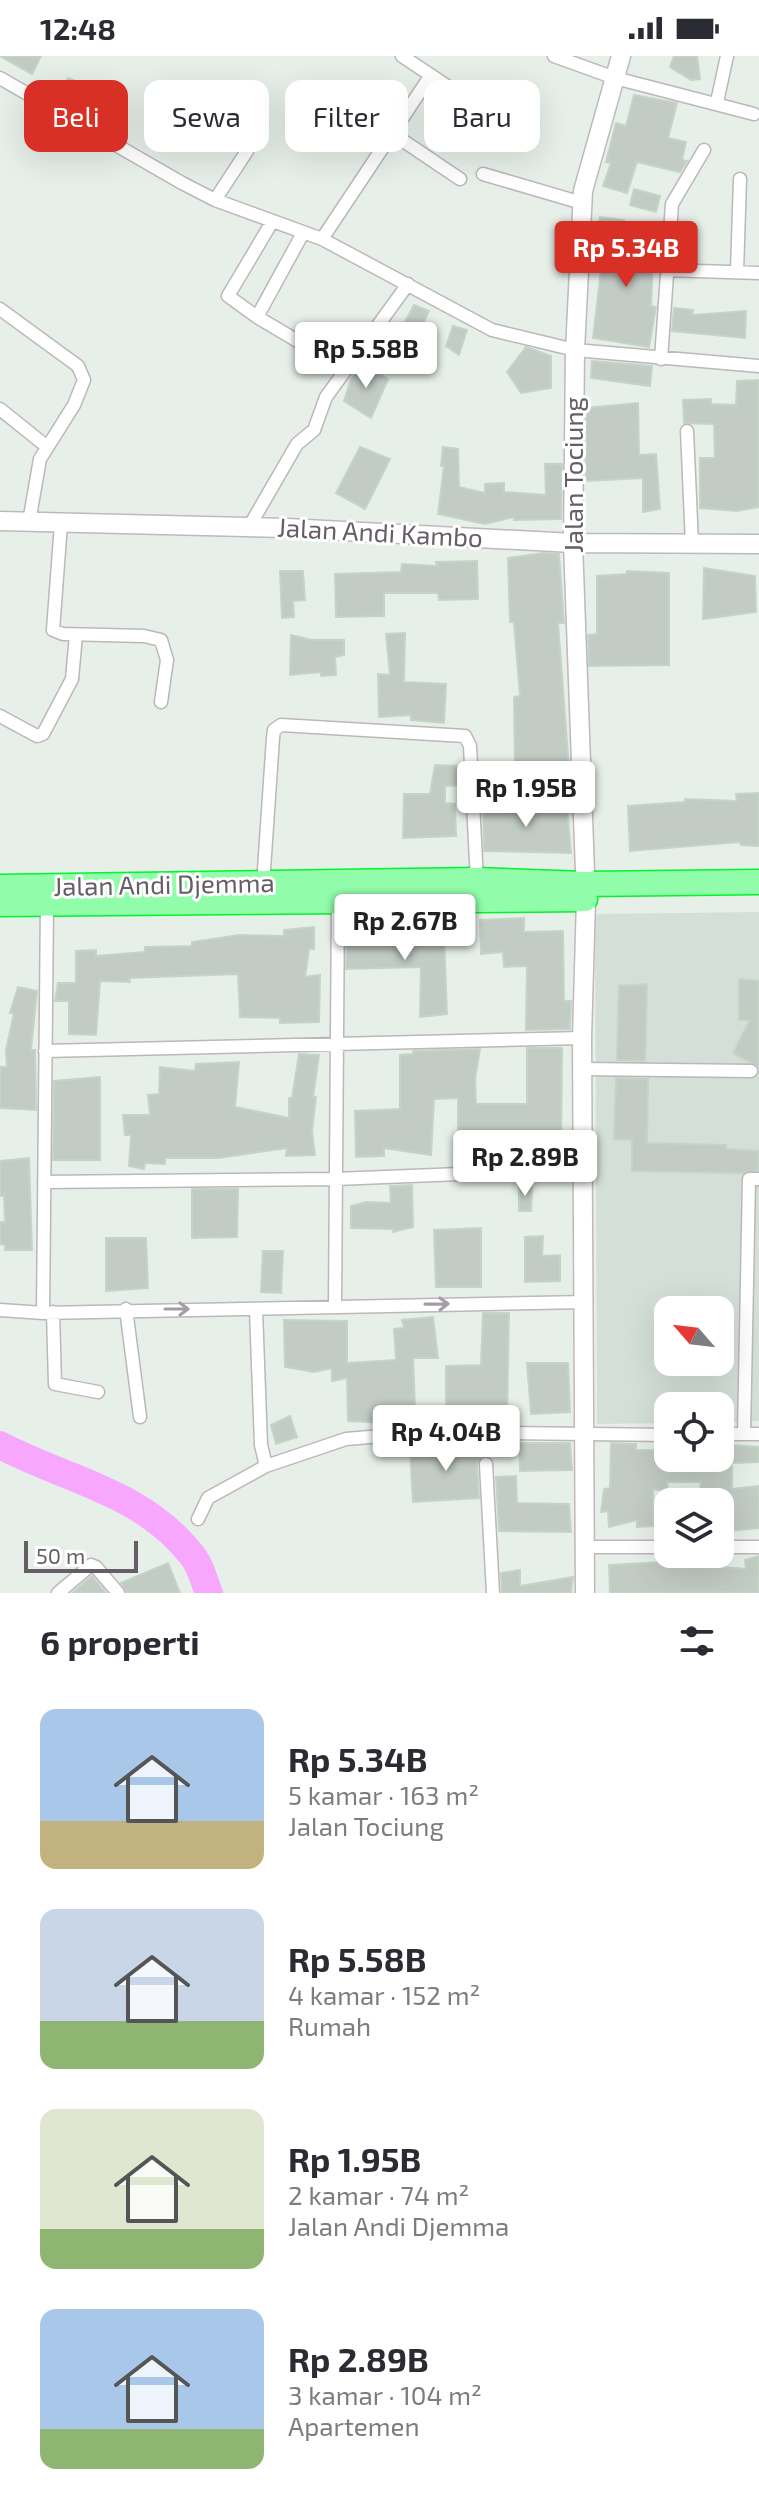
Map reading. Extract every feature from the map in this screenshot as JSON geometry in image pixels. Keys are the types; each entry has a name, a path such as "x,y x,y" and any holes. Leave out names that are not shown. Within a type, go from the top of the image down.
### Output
{"highway":[{"name":"Jalan Andi Djemma","path":"0,904 47,895 263,884 477,880 585,891 759,898"},
{"name":"Jalan Andi Djemma","path":"0,887 47,895 338,901 759,882"}],"street":[{"path":"402,56 438,80"},
{"path":"554,56 615,78 754,114"},
{"name":"Jalan Tociung","path":"585,1593 582,1038 585,891 573,543 575,350 586,174 621,56"},
{"path":"717,102 727,56"},
{"path":"408,110 431,75"},
{"path":"0,78 215,200 322,239 492,330 575,350 759,366"},
{"path":"408,145 460,179"},
{"path":"661,359 672,204 704,150"},
{"path":"215,200 246,152"},
{"path":"322,239 380,152"},
{"path":"483,174 582,203"},
{"path":"737,272 740,179"},
{"path":"272,222 228,296 301,343"},
{"path":"257,317 303,233"},
{"path":"666,270 759,273"},
{"path":"249,527 297,444 314,430 326,397 408,284"},
{"path":"0,309 82,372 84,386 46,446 38,468 29,522"},
{"path":"0,409 46,446"},
{"path":"687,431 692,544"},
{"name":"Jalan Andi Kambo","path":"0,521 249,527 573,543 759,544"},
{"path":"61,524 53,630 76,635 144,636 161,640 167,660 161,702"},
{"path":"0,716 37,736 43,734 72,679 76,635"},
{"path":"263,884 273,738 274,730 281,725 465,736 470,746 477,880"},
{"path":"47,895 44,1182 48,1313 55,1384 98,1392"},
{"path":"335,1306 338,901"},
{"path":"45,1051 336,1041 582,1038"},
{"path":"583,1069 751,1071"},
{"path":"44,1182 335,1179 584,1169"},
{"path":"744,1434 749,1179 759,1179"},
{"path":"0,1310 48,1313 126,1309 256,1310 585,1302"},
{"path":"126,1309 140,1417"},
{"path":"256,1310 261,1445 266,1466"},
{"path":"198,1519 208,1498 266,1466 346,1439 463,1432 654,1435"},
{"path":"734,1434 759,1434"},
{"path":"486,1464 493,1593"},
{"path":"586,1547 654,1547"},
{"path":"734,1547 759,1547"},
{"path":"58,1593 91,1565 118,1593"}],"shaded area":[{"path":"759,912 759,1421 734,1422 734,1392 654,1392 654,1423 597,1424 595,914"}],"building":[{"path":"0,56 41,56 32,74"},
{"path":"674,56 697,56 700,79 691,80 670,67"},
{"path":"634,95 677,103 668,138 686,142 682,160 687,161 680,172 637,162 627,193 603,186 611,163 606,162 616,123 626,126"},
{"path":"634,189 660,196 656,212 630,205"},
{"path":"600,217 624,220 622,235 654,237 651,306 656,307 649,347 593,338 601,270 624,273 626,249 596,246"},
{"path":"414,305 429,311 415,340 399,333"},
{"path":"674,308 693,310 692,315 746,311 745,338 672,331"},
{"path":"453,326 467,330 459,355 446,346"},
{"path":"526,347 551,356 551,388 521,393 507,372"},
{"path":"592,361 652,366 650,386 591,378"},
{"path":"365,363 388,379 371,418 344,401 351,379"},
{"path":"759,380 759,507 737,511 700,508 700,458 715,458 714,424 684,423 683,400 711,399 711,404 736,405 737,381"},
{"path":"638,403 639,455 656,454 660,509 643,512 643,478 586,481 586,408"},
{"path":"360,447 390,459 365,509 336,493"},
{"path":"443,447 458,449 459,487 485,493 485,484 504,483 504,492 546,495 545,464 562,464 561,519 514,520 514,517 485,524 438,514 444,466 441,466"},
{"path":"559,554 564,623 558,623 570,782 481,785 480,766 515,767 514,697 520,696 514,622 510,622 508,558"},
{"path":"477,561 478,599 439,600 438,593 384,593 384,616 336,617 335,574 401,572 402,564 437,566 436,562"},
{"path":"704,568 755,576 756,612 703,619"},
{"path":"280,571 303,571 305,600 293,601 294,617 282,618"},
{"path":"627,571 669,573 669,665 589,666 588,635 597,634 597,576 627,574"},
{"path":"405,633 404,682 446,684 444,723 411,720 411,715 379,717 378,674 390,675 386,634"},
{"path":"291,635 312,640 344,640 344,655 335,657 336,675 321,676 321,672 290,675"},
{"path":"435,765 462,766 463,785 445,786 445,803 455,804 456,836 403,838 404,794 430,794"},
{"path":"759,793 759,846 741,845 740,842 630,851 628,806 685,802 685,799 737,801 736,794"},
{"path":"483,805 567,808 571,853 484,851"},
{"path":"524,918 524,932 563,931 564,1001 571,1001 570,1029 526,1030 527,966 504,967 503,952 481,954 480,920"},
{"path":"314,927 314,949 309,949 305,977 320,975 319,1022 280,1023 280,1018 240,1017 238,974 129,978 130,982 100,981 96,1035 69,1034 69,1001 55,1001 58,983 76,983 76,951 96,950 96,956 145,952 145,947 192,946 192,942 239,935 284,936 284,930"},
{"path":"390,931 390,937 444,936 447,1014 420,1017 421,967 346,969 347,934"},
{"path":"739,979 759,981 759,1067 733,1053 750,1020 739,1020"},
{"path":"647,984 645,1061 617,1060 619,986"},
{"path":"18,987 37,991 31,1050 35,1050 36,1110 0,1108 1,1067 7,1067 6,1050 14,1013 10,1013"},
{"path":"527,1048 562,1048 561,1151 482,1152 482,1142 458,1143 458,1098 434,1099 431,1155 384,1148 384,1156 356,1157 355,1111 400,1109 400,1055 413,1054 413,1051 480,1049 475,1079 476,1104 527,1104"},
{"path":"299,1054 319,1055 313,1097 316,1097 312,1131 315,1155 286,1156 287,1148 218,1158 165,1158 165,1164 145,1163 144,1169 129,1166 131,1135 125,1135 123,1115 150,1115 148,1095 159,1094 160,1067 195,1071 196,1064 239,1062 235,1107 289,1118 289,1098 292,1098"},
{"path":"100,1077 100,1160 53,1160 54,1081"},
{"path":"616,1078 648,1079 647,1143 726,1145 726,1149 759,1151 759,1170 742,1173 632,1171 632,1140 614,1139"},
{"path":"29,1158 32,1250 5,1250 5,1245 0,1244 0,1222 5,1222 4,1196 0,1196 0,1161"},
{"path":"412,1185 413,1227 393,1232 393,1229 351,1228 351,1206 366,1202 391,1203 390,1186"},
{"path":"519,1185 532,1185 531,1211 519,1211"},
{"path":"192,1189 238,1189 237,1237 192,1238"},
{"path":"481,1228 481,1287 436,1287 434,1230"},
{"path":"543,1236 542,1256 560,1255 560,1281 525,1282 525,1237"},
{"path":"106,1238 146,1238 148,1288 106,1291"},
{"path":"263,1251 283,1251 281,1293 261,1292"},
{"path":"483,1313 509,1313 507,1418 483,1419 483,1408 446,1409 446,1366 481,1365"},
{"path":"433,1317 438,1358 413,1358 415,1407 393,1409 393,1423 348,1421 347,1378 332,1381 332,1368 314,1372 285,1367 284,1320 347,1321 347,1363 396,1360 394,1329 404,1328 402,1320"},
{"path":"527,1363 568,1363 570,1412 531,1414"},
{"path":"290,1416 297,1437 276,1444 271,1425"},
{"path":"484,1443 484,1455 477,1464 479,1498 413,1502 410,1451"},
{"path":"519,1443 570,1443 572,1470 520,1471"},
{"path":"611,1443 636,1444 636,1450 654,1450 654,1472 732,1472 732,1488 700,1488 701,1482 667,1482 668,1488 654,1488 654,1526 637,1527 637,1520 609,1527 608,1511 601,1512 604,1489 610,1488"},
{"path":"734,1445 759,1447 759,1462 734,1463"},
{"path":"516,1476 517,1503 569,1504 571,1532 499,1531 496,1477"},
{"path":"759,1486 759,1528 734,1531 734,1489"},
{"path":"759,1556 759,1592 610,1593 609,1565 654,1563 654,1568 746,1569 745,1560"},
{"path":"168,1563 180,1593 127,1593 121,1583"},
{"path":"520,1570 520,1586 573,1577 571,1593 502,1593 501,1573"},
{"path":"92,1576 106,1593 72,1593"}],"waterway":[{"path":"0,1445 102,1489 149,1515 194,1558 209,1593"}]}
